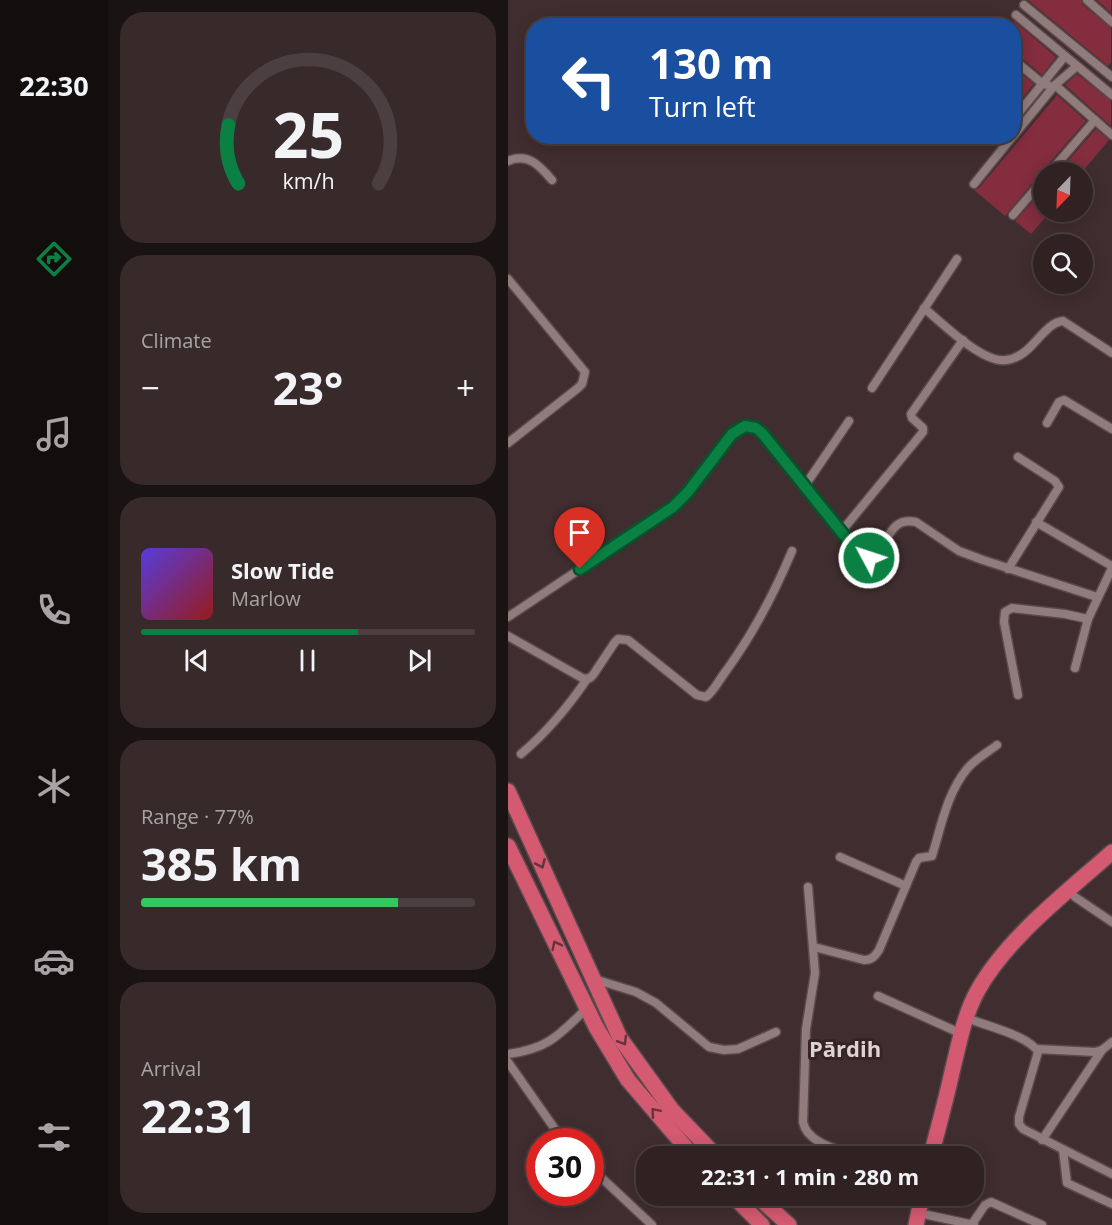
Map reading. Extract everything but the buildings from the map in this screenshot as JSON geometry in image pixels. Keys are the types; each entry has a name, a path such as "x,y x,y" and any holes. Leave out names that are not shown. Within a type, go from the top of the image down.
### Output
{"highway":[{"path":"508,792 620,1038 672,1110 706,1146"},
{"path":"530,840 508,847 586,1009 628,1080 684,1146"},
{"path":"934,1146 962,1034 978,991 1001,957 1054,903 1111,852"},
{"path":"943,1146 975,1021 987,992 1003,969 1043,926 1111,864"},
{"path":"743,1206 762,1225"},
{"path":"768,1206 789,1225"},
{"path":"922,1206 923,1222"},
{"path":"923,1222 928,1206"}],"street":[{"path":"1087,0 1111,22"},
{"path":"1024,4 1110,73 1097,83"},
{"path":"1016,15 1020,18"},
{"path":"1021,19 1111,95"},
{"path":"1021,108 1065,56"},
{"path":"1021,66 1043,84 1055,85 1111,135"},
{"path":"1021,127 1055,85 1077,66"},
{"path":"1021,120 1024,123"},
{"path":"1059,162 1095,120"},
{"path":"974,184 1006,144"},
{"path":"508,161 529,159 552,180"},
{"path":"1013,215 1033,192"},
{"path":"872,388 957,259"},
{"path":"508,279 585,372 578,388 508,443"},
{"path":"924,308 963,340 990,358 1007,360 1017,356 1031,347 1058,321 1063,321 1111,353"},
{"path":"841,532 923,432 924,428 912,418 911,414 963,340"},
{"path":"1047,423 1059,402 1064,400 1111,429"},
{"path":"804,487 849,421"},
{"path":"508,617 673,507 688,492 732,434 739,428 750,426 756,428 859,554 869,558 878,553 894,527 904,521 916,522 959,551 1097,597"},
{"path":"1008,569 1057,491 1058,484 1018,458"},
{"path":"1036,522 1111,567 1088,619 1075,668"},
{"path":"521,754 562,714 618,639 628,640 697,695 706,698 736,658 758,621 773,595 792,551"},
{"path":"1018,695 1004,622 1005,612 1012,608 1088,619"},
{"path":"508,636 577,676 587,679"},
{"path":"814,947 869,960 879,950 918,859 932,856 942,817 967,770 997,746"},
{"path":"840,857 906,886"},
{"path":"808,887 815,973 806,1029 803,1122 804,1129 813,1138 831,1146"},
{"path":"1075,897 1110,919"},
{"path":"593,978 636,992 656,1003 709,1047 724,1050 738,1049 776,1032"},
{"path":"878,996 962,1034"},
{"path":"508,1054 551,1042 586,1009"},
{"path":"975,1021 1036,1048 1095,1052 1102,1050"},
{"path":"1042,1140 1102,1050 1111,1042"},
{"path":"1036,1048 1038,1052 1019,1124 1028,1133 1111,1174"},
{"path":"508,1062 554,1128"},
{"path":"1063,1150 1067,1183 1111,1204"},
{"path":"604,1180 652,1225"},
{"path":"923,1222 973,1225 985,1205 991,1202 1042,1225"}],"district":[{"name":"Pārdih","path":"845,1049"}],"route":[{"path":"580,569 673,507 688,492 732,434 745,426 756,428 762,433 859,554 869,558"}]}
